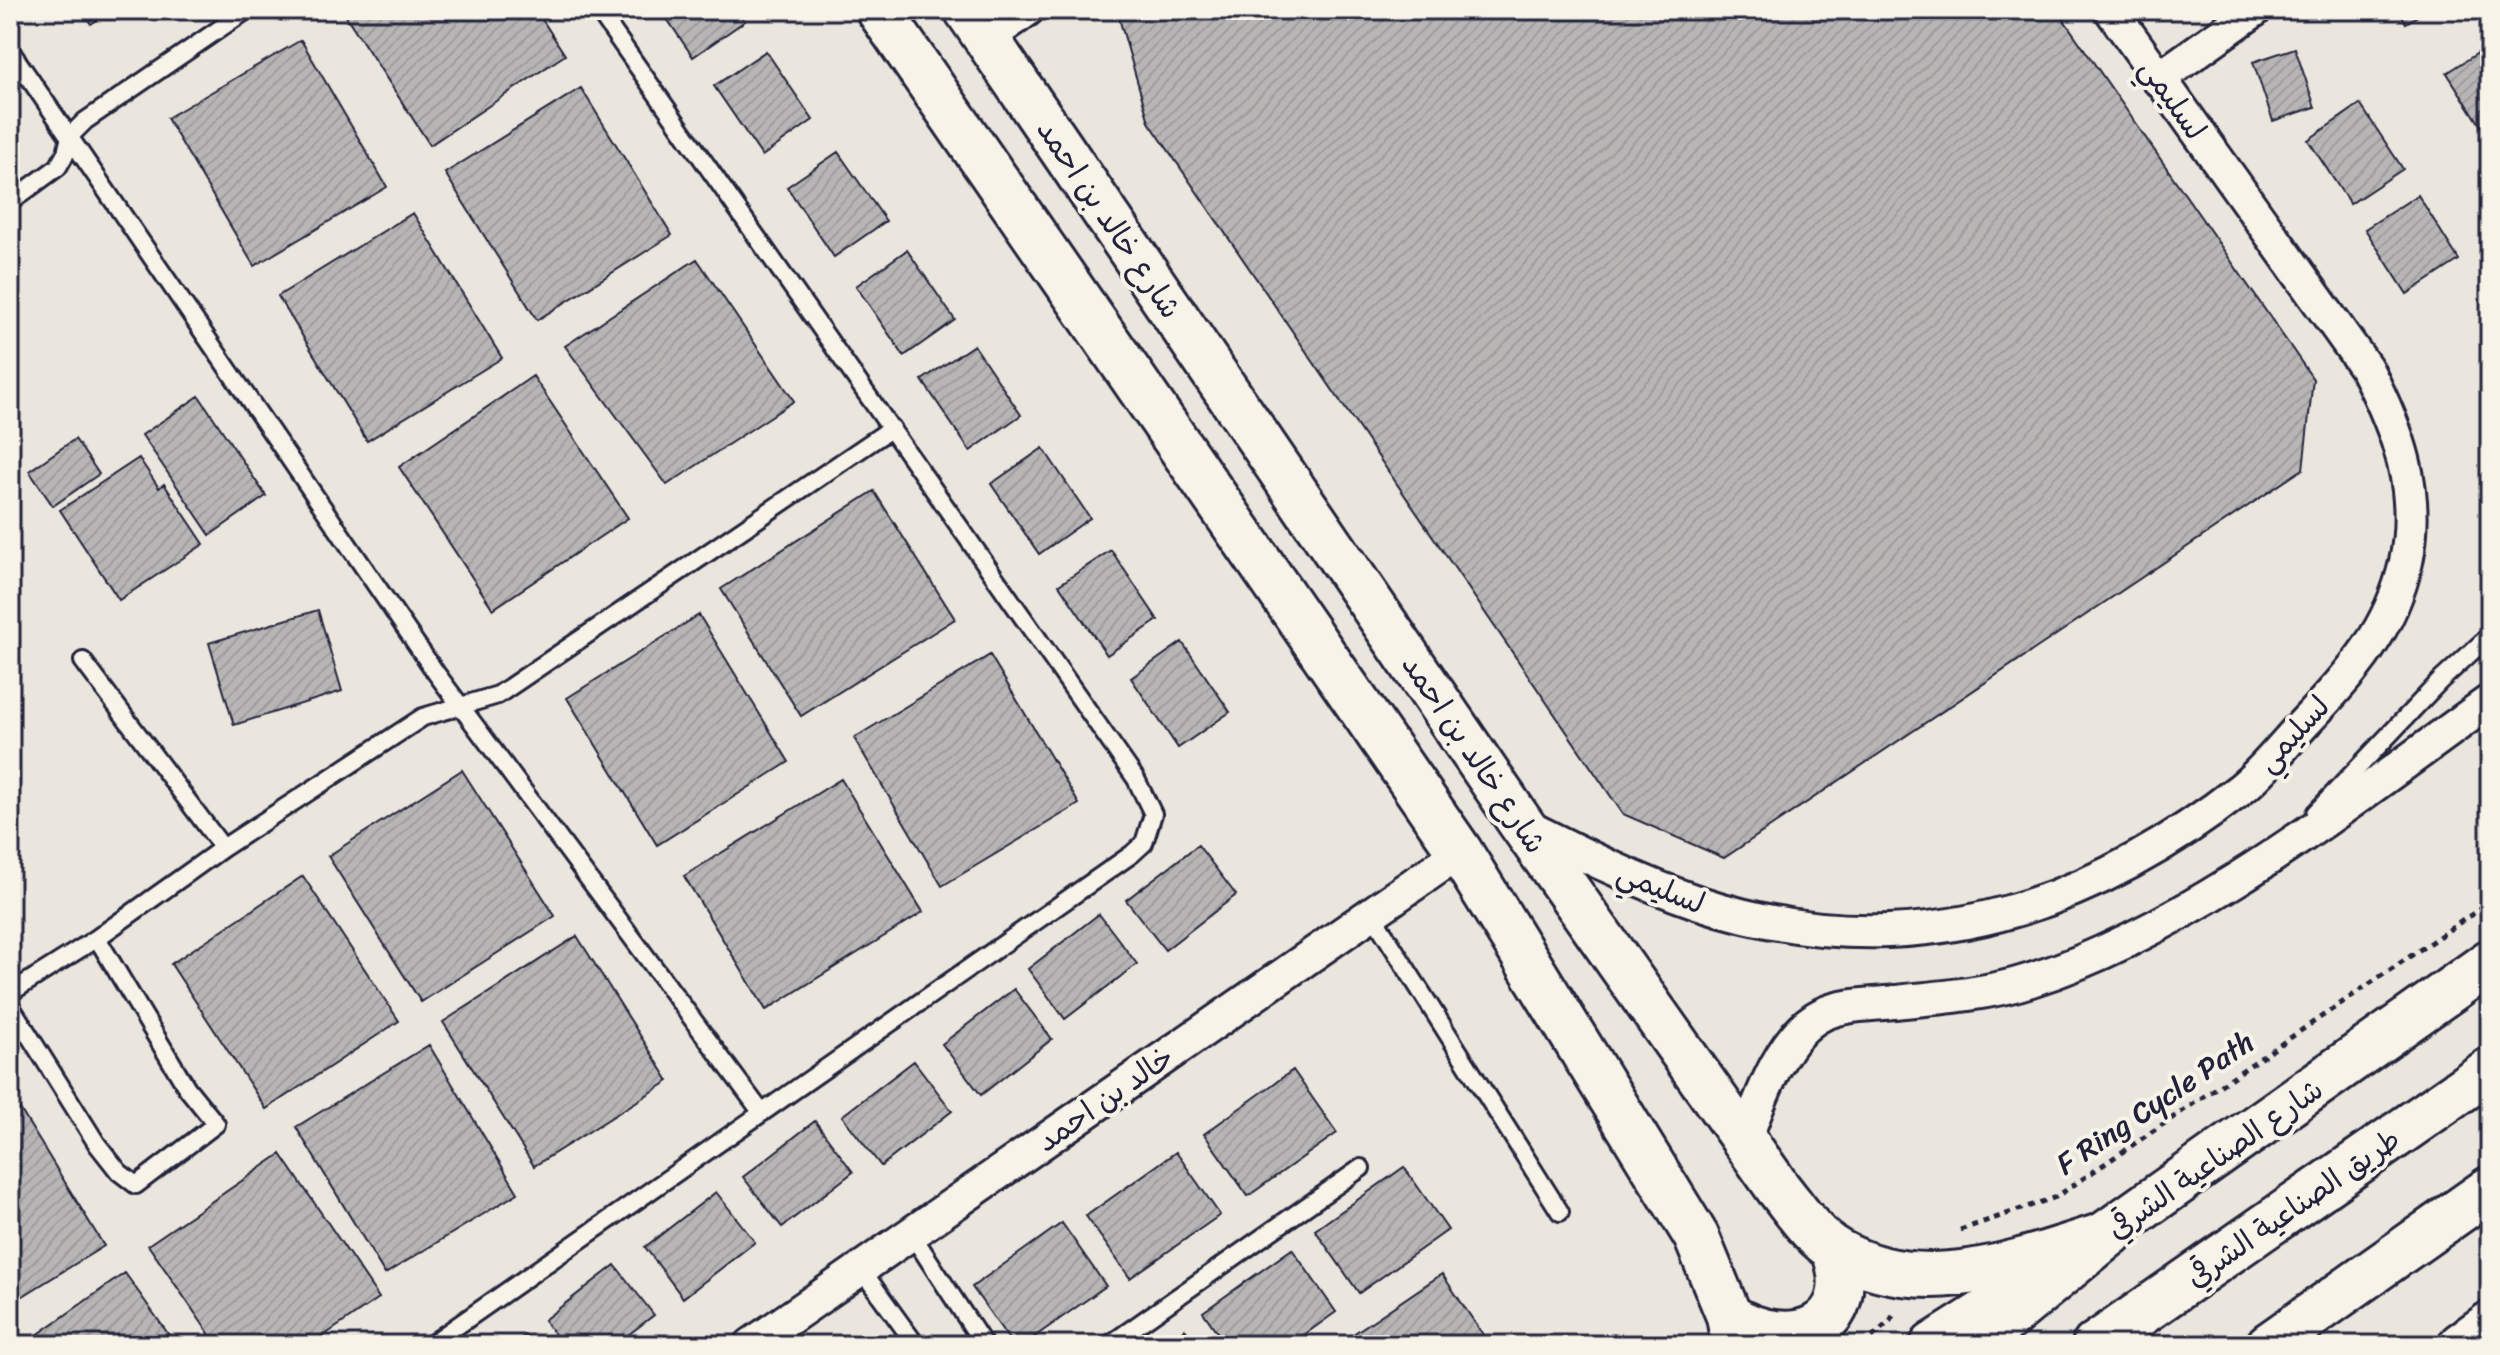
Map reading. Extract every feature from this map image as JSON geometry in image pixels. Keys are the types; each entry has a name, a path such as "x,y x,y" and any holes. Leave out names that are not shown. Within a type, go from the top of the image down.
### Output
{"main road":[{"path":"879,10 1460,852 1696,1236 1732,1330 1773,1342 1807,1337 1833,1315 1840,1299 1843,1282 1834,1250"},
{"name":"شارع خالد بن احمد","path":"977,24 1520,822 1808,1226 1834,1250 1868,1266 1913,1275 1943,1276 1978,1272 2111,1233"},
{"name":"شارع الصناعية الشرقي","path":"1933,1345 2111,1233 2490,962"},
{"name":"طريق الصناعية الشرقي","path":"2095,1345 2490,1070"},
{"path":"2269,1345 2490,1189"},
{"path":"1975,1345 2111,1233"},
{"path":"2461,1345 2490,1324"}],"street":[{"path":"977,24 1027,10"},
{"name":"لسليمي","path":"1520,822 1661,891 1729,915 1808,928 1888,931 1973,922 2038,904 2104,876 2161,846 2243,787 2360,663 2389,616 2406,560 2410,512 2407,473 2394,422 2366,368 2111,10"},
{"path":"2158,79 2255,10"},
{"path":"1745,1140 1767,1081 1796,1039 1820,1015 1847,1007 1925,999 2030,981 2130,940 2278,852 2490,701"},
{"name":"خالد بن احمد","path":"751,1345 1460,852"}],"lane":[{"path":"10,202 58,167 66,153 70,136 85,121 247,10"},
{"path":"430,1345 1132,854 1151,829 1153,814 1136,779 598,10"},
{"path":"10,50 460,704 762,1113"},
{"path":"10,993 97,938 223,848 423,717 498,695 892,428"},
{"path":"2278,852 2440,681 2490,635"},
{"path":"83,661 223,848"},
{"path":"1372,914 1560,1212"},
{"path":"10,1005 97,1144 119,1172 136,1185 173,1160 216,1124 187,1088 97,938"},
{"path":"1109,1345 1361,1168"},
{"path":"911,1233 984,1345"},
{"path":"861,1269 916,1345"}],"path":[{"name":"F Ring Cycle Path","path":"1863,1345 1890,1321 1913,1275 1964,1227 2056,1197 2490,902"}],"building":[{"path":"81,10 113,10 91,24"},
{"path":"342,10 536,10 565,55 430,145"},
{"path":"661,10 737,10 745,21 693,57"},
{"path":"1131,10 2057,10 2313,379 2303,469 1724,858 1623,814 1149,122 1119,18"},
{"path":"2398,10 2427,10 2406,23"},
{"path":"301,40 387,187 254,266 167,118"},
{"path":"2490,45 2490,140 2447,73"},
{"path":"2295,48 2315,107 2273,121 2253,62"},
{"path":"766,51 813,120 762,156 714,86"},
{"path":"581,88 672,235 537,320 445,173"},
{"path":"2360,104 2403,169 2350,204 2308,140"},
{"path":"838,152 886,221 834,257 787,187"},
{"path":"2418,195 2459,260 2407,294 2365,229"},
{"path":"413,213 502,358 367,441 278,296"},
{"path":"907,250 955,320 904,356 856,286"},
{"path":"697,259 794,401 667,485 565,346"},
{"path":"974,345 1021,415 970,451 922,380"},
{"path":"533,376 628,518 493,609 399,467"},
{"path":"199,396 266,496 210,535 142,435"},
{"path":"75,439 99,474 53,506 29,471"},
{"path":"1043,448 1090,518 1039,554 991,484"},
{"path":"139,458 159,488 164,484 204,544 119,600 60,510"},
{"path":"874,491 955,619 801,716 721,589"},
{"path":"1111,550 1158,620 1107,655 1059,585"},
{"path":"318,610 342,691 234,725 209,643"},
{"path":"699,615 789,762 657,845 567,698"},
{"path":"1182,642 1230,712 1178,748 1131,678"},
{"path":"990,655 1079,804 942,886 854,738"},
{"path":"462,770 555,916 421,1002 328,856"},
{"path":"841,779 923,912 766,1010 684,876"},
{"path":"1198,845 1236,895 1165,950 1126,900"},
{"path":"303,876 399,1021 266,1109 171,964"},
{"path":"1099,914 1137,964 1065,1019 1028,969"},
{"path":"577,936 669,1081 534,1166 443,1022"},
{"path":"1014,989 1052,1039 981,1095 942,1044"},
{"path":"429,1045 518,1193 385,1274 296,1127"},
{"path":"914,1061 952,1111 881,1166 842,1116"},
{"path":"1293,1070 1337,1133 1248,1196 1204,1134"},
{"path":"10,1097 104,1246 10,1304"},
{"path":"815,1121 853,1172 782,1227 743,1177"},
{"path":"1176,1152 1220,1215 1130,1278 1086,1216"},
{"path":"281,1154 379,1298 310,1345 217,1345 148,1245"},
{"path":"1404,1167 1448,1230 1359,1293 1315,1230"},
{"path":"716,1192 755,1242 683,1298 645,1247"},
{"path":"1062,1223 1106,1286 1023,1345 1013,1345 972,1287"},
{"path":"1292,1249 1336,1312 1290,1345 1226,1345 1203,1312"},
{"path":"615,1265 654,1315 615,1345 563,1345 544,1320"},
{"path":"125,1273 176,1345 23,1345"},
{"path":"1442,1274 1490,1345 1337,1345"},
{"path":"1185,1329 1196,1345 1162,1345"},
{"path":"526,1335 532,1345 510,1345"}]}
